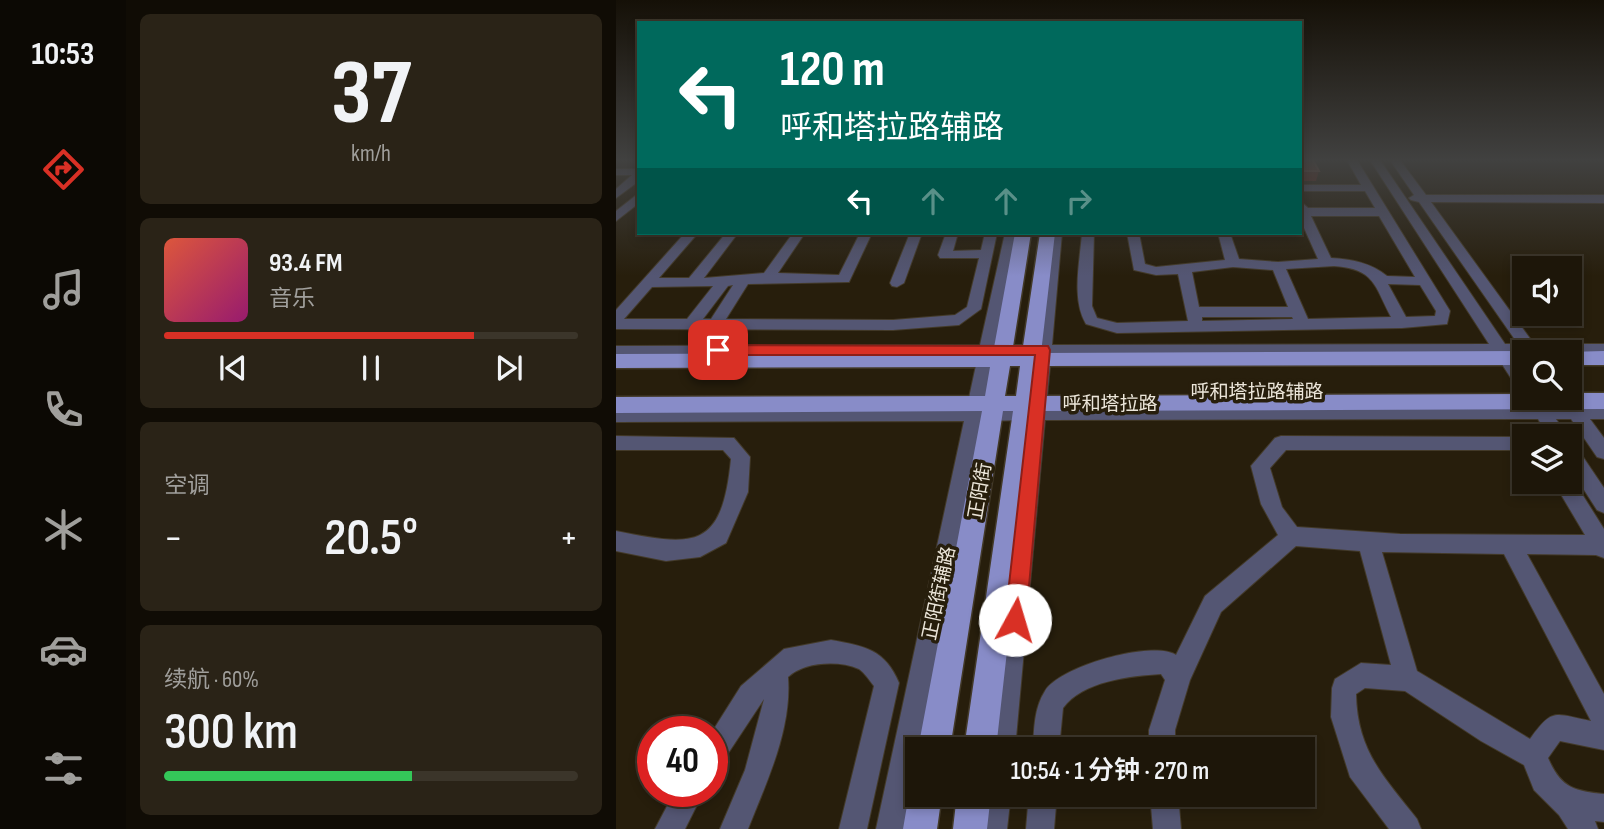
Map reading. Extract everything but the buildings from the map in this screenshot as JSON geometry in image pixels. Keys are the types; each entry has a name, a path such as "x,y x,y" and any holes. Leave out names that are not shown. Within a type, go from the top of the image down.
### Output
{"main road":[{"name":"正阳街","path":"936,737 993,355 1023,235"},
{"path":"982,737 1032,408 1047,235"},
{"path":"616,361 993,355 1512,353"},
{"path":"1582,358 1604,358"},
{"name":"呼和塔拉路","path":"616,405 1032,408 1512,399"},
{"name":"呼和塔拉路","path":"1582,402 1604,401"},
{"path":"920,829 924,807"},
{"path":"970,829 973,807"}],"street":[{"path":"1088,235 1085,306 1091,321 1117,328 1194,319 1300,318 1402,323 1442,321 1443,311 1376,199"},
{"path":"1302,209 1387,199"},
{"path":"1411,199 1512,343"},
{"path":"1411,199 1512,343"},
{"path":"1544,199 1604,199"},
{"path":"616,229 632,207"},
{"path":"1302,211 1326,262"},
{"path":"616,322 690,235"},
{"path":"693,282 730,235"},
{"path":"768,277 798,235"},
{"path":"648,283 724,282 768,277 844,279 865,235"},
{"path":"897,283 915,235"},
{"path":"951,235 945,255 987,254"},
{"path":"616,322 893,325 960,320 974,309 991,235"},
{"path":"616,351 993,355 1011,235"},
{"path":"1036,355 1056,235"},
{"path":"1133,235 1139,267 1156,271 1233,262 1278,266 1326,262 1355,263 1374,271 1384,280 1425,281"},
{"path":"1225,235 1233,262"},
{"path":"1278,266 1300,318"},
{"path":"1184,269 1194,319"},
{"path":"1374,271 1402,323"},
{"path":"716,324 743,280"},
{"path":"691,324 724,282"},
{"path":"1582,350 1604,349"},
{"path":"1582,406 1604,412"},
{"path":"616,415 984,408"},
{"name":"正阳街辅路","path":"890,829 984,408"},
{"path":"1003,737 1032,408"},
{"path":"1575,410 1604,452"},
{"path":"616,443 728,443 741,457 738,492 719,536 700,547 666,551 616,541"},
{"path":"1512,443 1281,443 1260,466 1268,500 1283,527 1292,536 1368,541 1603,547"},
{"path":"1582,471 1604,505"},
{"path":"1571,494 1603,547"},
{"path":"1162,737 1162,730 1178,678 1213,604 1292,536"},
{"path":"1368,541 1407,679"},
{"path":"1511,546 1604,720"},
{"path":"728,730 750,695 792,657 831,652 867,659 887,683 853,829"},
{"path":"1047,737 1048,720 1055,696 1079,679 1149,662 1167,662 1178,678"},
{"path":"734,829 758,771 777,702 775,673"},
{"path":"1407,829 1360,767 1345,718 1344,688 1361,675 1407,679 1430,691 1490,732 1534,756 1544,780 1569,805 1584,829"},
{"path":"1534,756 1553,727 1604,737"},
{"path":"1569,805 1604,808"},
{"path":"669,829 681,807"},
{"path":"993,829 996,807"},
{"path":"1040,829 1042,807"},
{"path":"1165,807 1167,829"}],"route":[{"path":"718,350 1043,350 1015,620"}]}
